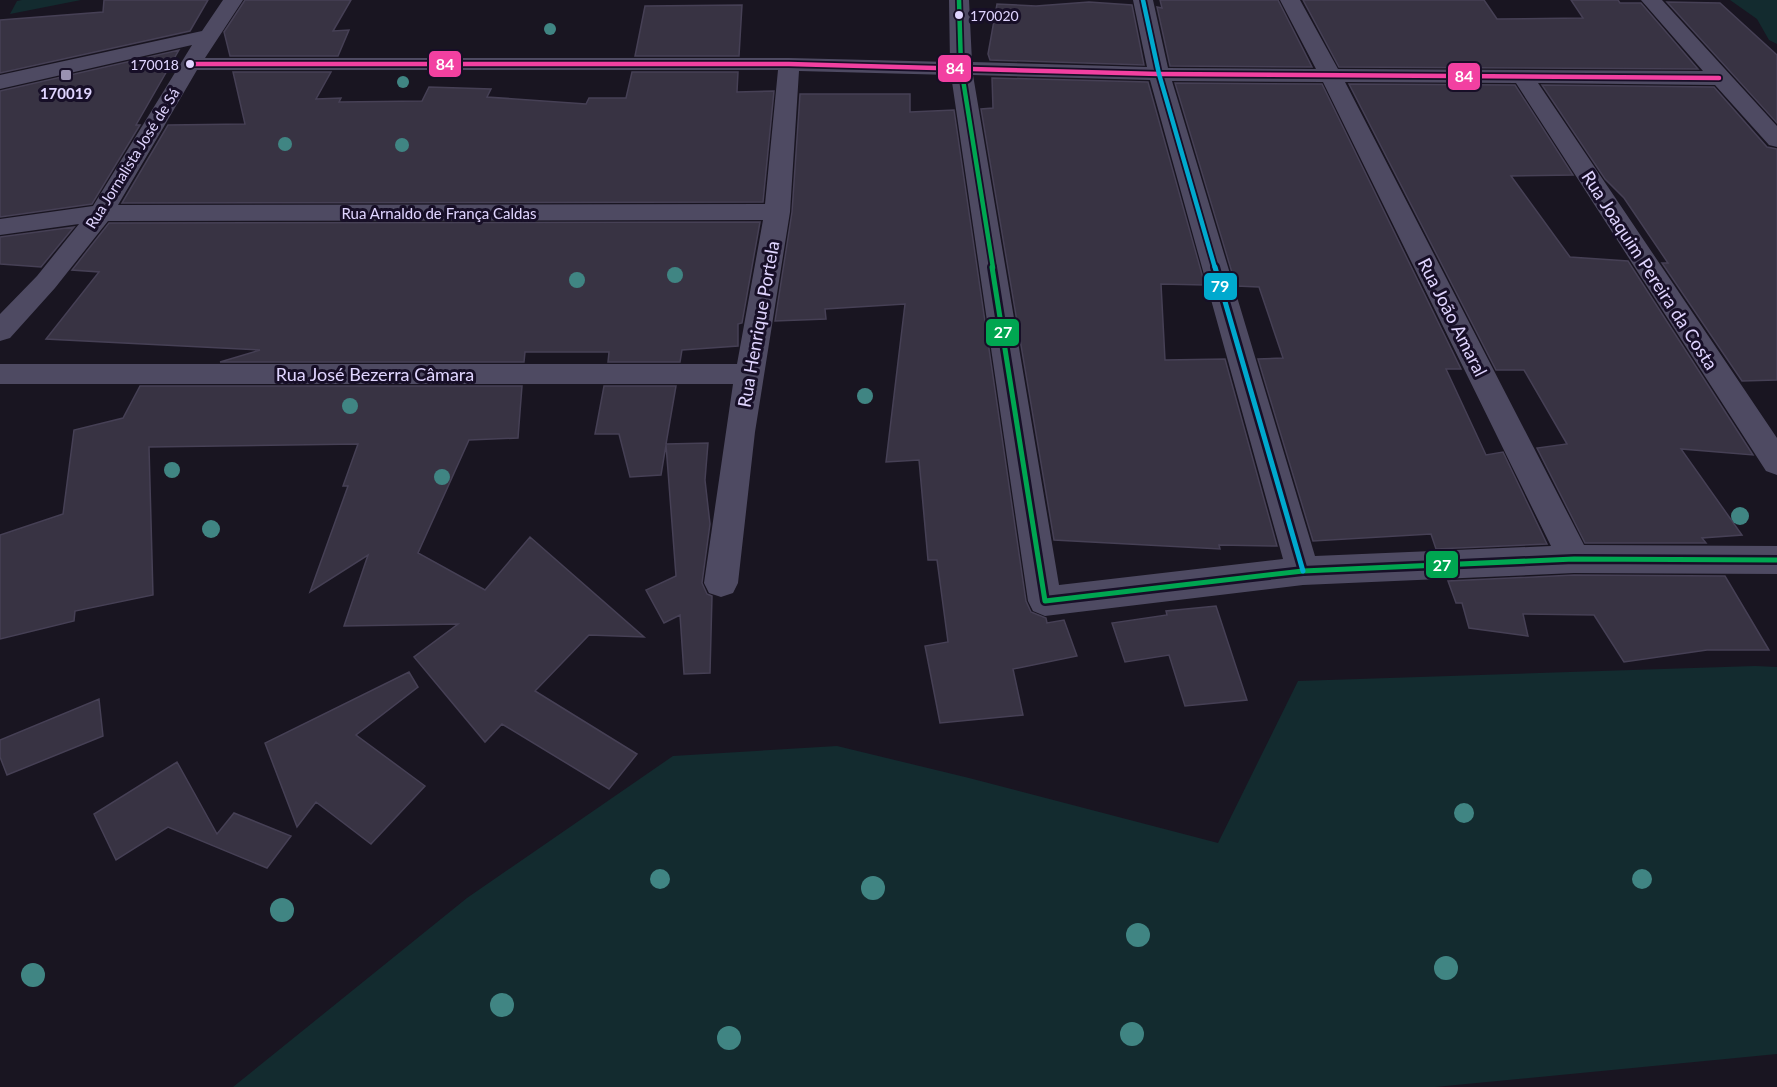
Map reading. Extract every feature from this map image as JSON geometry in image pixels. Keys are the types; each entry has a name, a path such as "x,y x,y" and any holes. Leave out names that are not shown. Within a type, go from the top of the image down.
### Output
{"street":[{"name":"Rua Jornalista José de Sá","path":"0,331 46,282 101,213 190,64 233,0"},
{"path":"959,0 961,67 1045,601 1303,571 1574,559 1777,560"},
{"path":"1143,0 1159,74 1303,571"},
{"name":"Rua João Amaral","path":"1290,0 1331,76 1574,559"},
{"path":"1650,0 1777,140"},
{"path":"0,82 210,35"},
{"path":"190,64 789,64 1159,74 1719,78"},
{"name":"Rua Henrique Portela","path":"721,583 749,374 777,212 789,64"},
{"name":"Rua Joaquim Pereira da Costa","path":"1523,77 1777,464"},
{"name":"Rua Arnaldo de França Caldas","path":"0,226 101,213 777,212"},
{"name":"Rua José Bezerra Câmara","path":"0,374 749,374"}],"green space":[{"path":"81,0 10,14 17,1"},
{"path":"1730,0 1777,0 1777,44 1769,40 1757,19"},
{"path":"1777,667 1777,1054 1435,1087 233,1087 467,898 673,756 837,746 1218,843 1298,681"}],"building":[{"path":"104,0 208,0 190,31 0,73 0,20 103,12"},
{"path":"245,0 351,0 333,31 349,30 338,56 230,56 224,32"},
{"path":"1160,0 1278,0 1312,67 1170,66 1157,7 1162,8"},
{"path":"1303,0 1484,0 1497,19 1583,18 1571,0 1618,0 1620,3 1641,3 1698,69 1339,67"},
{"path":"1089,2 1132,5 1144,65 990,60 988,54 997,4 1036,6"},
{"path":"1667,2 1720,3 1777,55 1777,123"},
{"path":"742,5 739,56 635,56 645,6"},
{"path":"179,50 136,125 140,125 92,204 0,217 0,91"},
{"path":"233,72 331,72 316,99 341,98 339,102 422,101 429,87 491,89 487,97 586,104 589,98 626,98 632,72 738,72 737,92 774,91 763,202 122,203 168,125 245,124"},
{"path":"992,78 1148,82 1205,285 1161,284 1165,360 1225,359 1277,546 1219,545 1220,549 1054,540 981,109 993,108"},
{"path":"1175,83 1322,84 1461,369 1446,369 1486,455 1503,452 1547,544 1436,549 1431,534 1313,541 1258,359 1283,358 1259,287 1236,286"},
{"path":"1349,84 1515,85 1573,175 1511,176 1570,257 1628,261 1753,455 1681,449 1742,535 1702,538 1706,543 1585,543 1537,448 1567,444 1524,370 1496,370"},
{"path":"1542,85 1714,87 1767,147 1777,149 1777,380 1742,381 1662,263 1668,263 1624,198 1605,179"},
{"path":"800,94 910,94 910,112 954,110 1026,601 1031,612 1046,618 1047,623 1064,620 1077,656 1013,669 1023,715 940,723 925,646 948,642 937,560 928,560 919,460 886,462 905,304 825,309 826,319 775,321 792,212"},
{"path":"760,222 742,323 738,324 738,346 682,350 680,362 608,362 609,352 525,352 524,362 220,362 260,350 46,339 99,272 72,270 109,223"},
{"path":"74,227 41,267 0,264 0,237"},
{"path":"140,386 522,386 518,438 469,440 418,553 485,590 530,537 644,637 589,635 535,691 637,754 609,789 502,724 485,742 414,657 458,624 344,626 368,555 310,592 348,486 343,486 358,444 149,447 153,595 75,611 74,621 0,639 0,535 63,514 74,430 123,418"},
{"path":"604,386 676,386 666,444 708,443 705,480 710,524 702,583 707,594 712,596 710,673 684,674 680,615 664,623 646,590 676,576 666,445 661,475 630,477 619,434 595,434"},
{"path":"1574,575 1725,576 1769,650 1707,650 1624,662 1594,615 1523,614 1528,636 1469,628 1462,603 1456,603 1448,581"},
{"path":"1216,606 1247,700 1185,706 1169,655 1125,662 1112,623 1167,615 1166,611"},
{"path":"409,672 418,687 356,735 425,786 371,844 316,802 297,827 265,743"},
{"path":"99,699 103,736 7,775 0,757 0,740"},
{"path":"177,762 217,834 234,813 291,836 267,868 168,827 116,860 94,814"}],"transit line":[{"name":"27","path":"959,0 961,67 1045,601 1303,571 1574,559 1777,560"},
{"name":"79","path":"1143,0 1159,74 1303,571"},
{"name":"84","path":"190,64 789,64 1159,74 1719,78"}],"place":[{"name":"170020","path":"959,15"},
{"name":"170018","path":"190,64"},
{"name":"170019","path":"66,75"}]}
